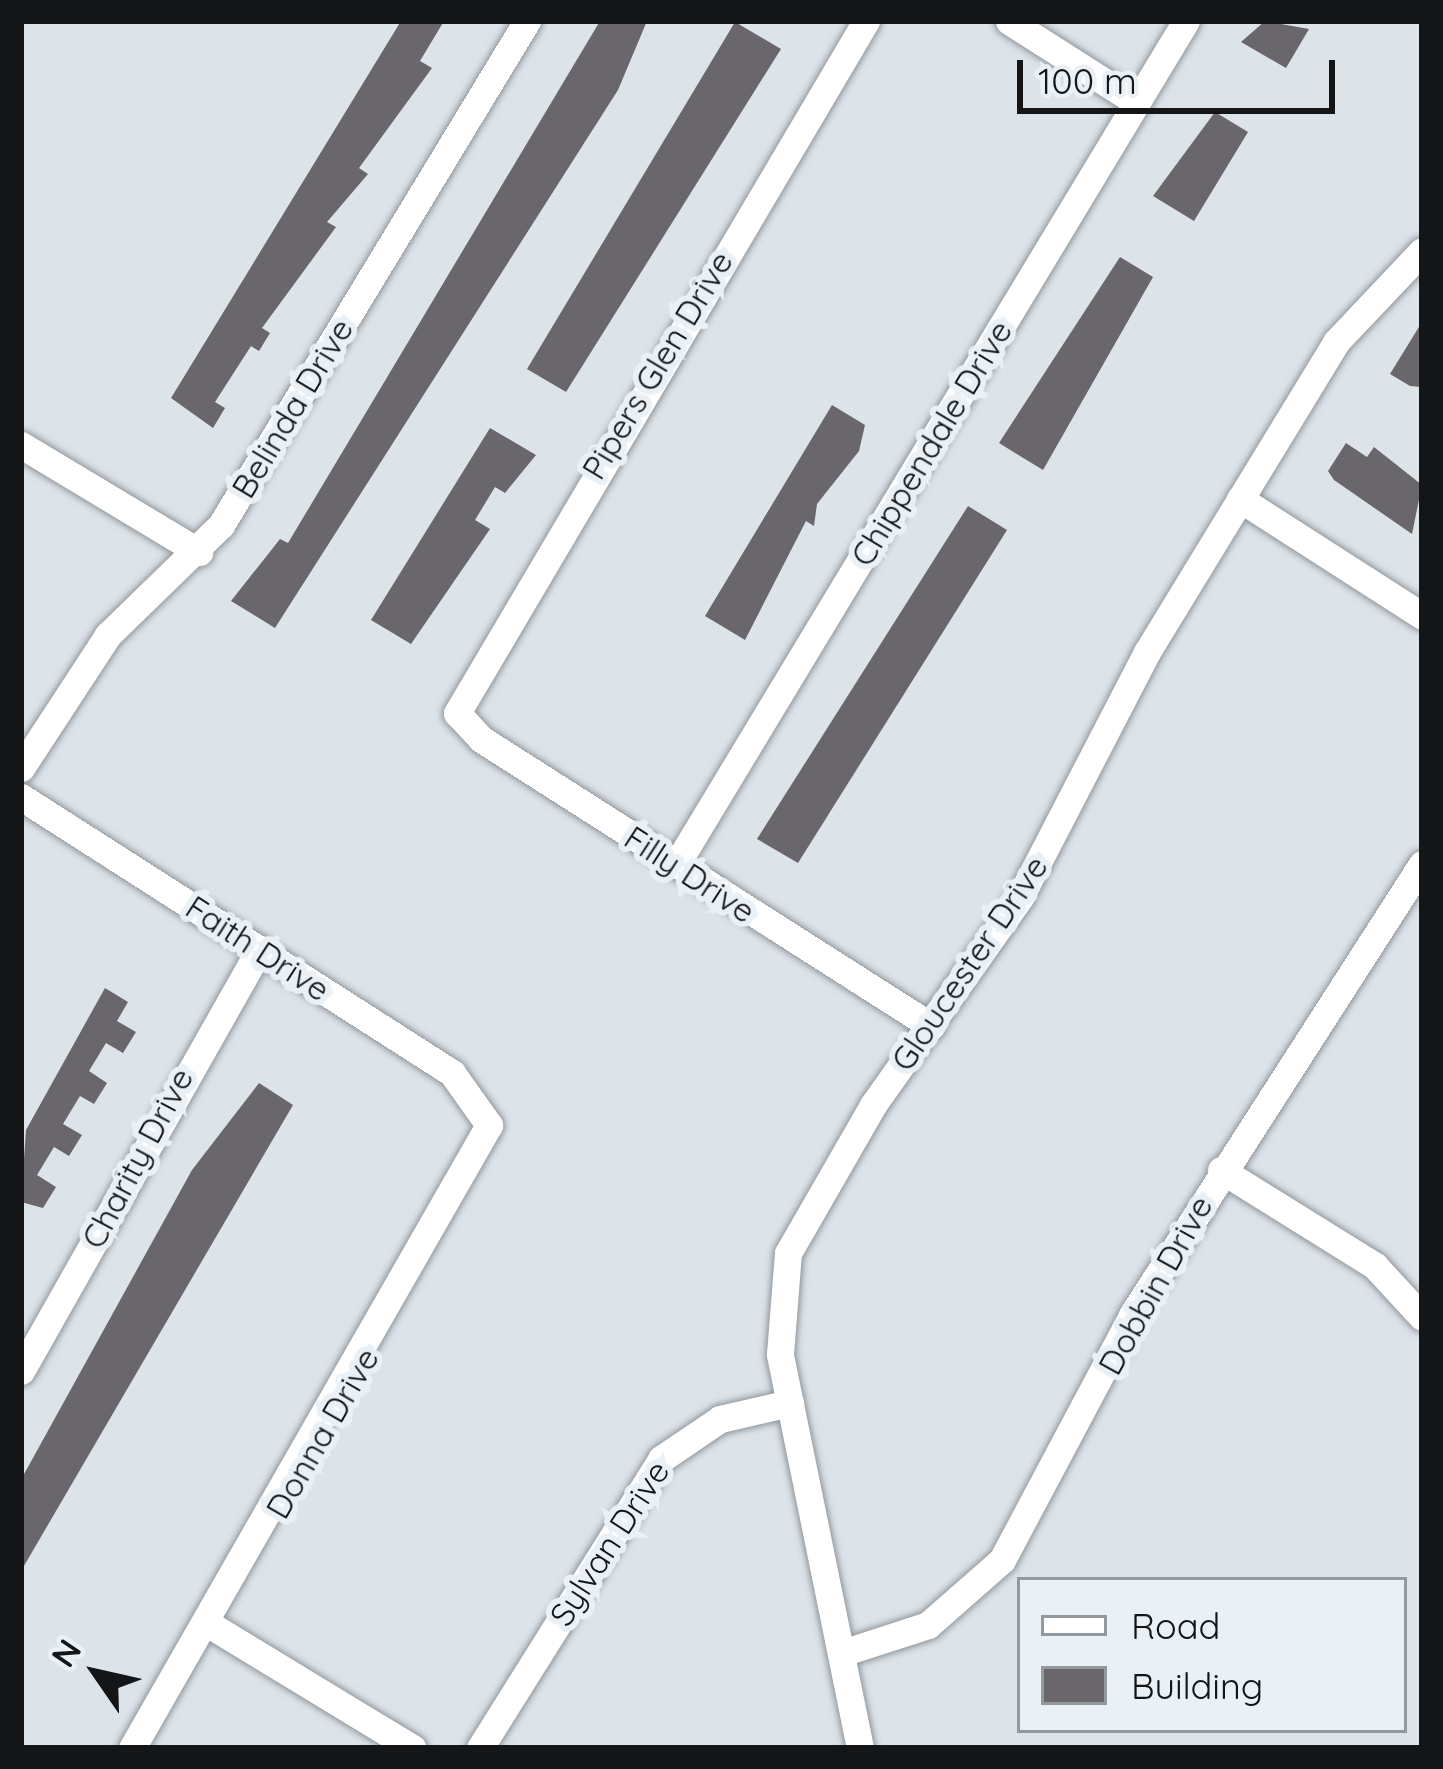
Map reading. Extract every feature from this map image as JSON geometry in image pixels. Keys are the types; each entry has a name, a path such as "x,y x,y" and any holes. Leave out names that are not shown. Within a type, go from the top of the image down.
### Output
{"street":[{"name":"Belinda Drive","path":"21,768 108,635 199,552 527,21"},
{"name":"Pipers Glen Drive","path":"457,713 866,21"},
{"path":"1010,21 1136,102"},
{"name":"Chippendale Drive","path":"676,865 1186,21"},
{"name":"Gloucester Drive","path":"860,1748 848,1651 790,1403 778,1327 788,1253 931,1026 1020,897 1240,499 1347,326 1421,256"},
{"path":"21,445 199,552"},
{"path":"1240,499 1422,616"},
{"name":"Filly Drive","path":"457,713 676,865 931,1026"},
{"name":"Faith Drive","path":"21,796 452,1072 487,1110"},
{"name":"Dobbin Drive","path":"848,1651 928,1625 986,1582 1221,1170 1422,864"},
{"name":"Charity Drive","path":"21,1371 260,949"},
{"name":"Donna Drive","path":"133,1748 210,1625 478,1160 487,1110"},
{"path":"1221,1170 1375,1266 1422,1317"},
{"name":"Sylvan Drive","path":"479,1748 661,1459 721,1419 790,1403"},
{"path":"210,1625 412,1748"}],"building":[{"path":"401,21 444,21 420,61 432,68 359,168 368,174 327,222 336,227 262,328 270,333 259,351 251,346 215,402 225,408 213,428 171,398"},
{"path":"600,21 647,21 618,90 275,628 231,601 280,539 288,543"},
{"path":"1265,21 1309,29 1286,68 1241,42"},
{"path":"735,22 781,49 566,392 527,369"},
{"path":"1215,112 1248,132 1194,221 1153,196"},
{"path":"1120,257 1153,277 1043,470 999,443"},
{"path":"1422,322 1422,387 1410,386 1390,374"},
{"path":"832,405 865,425 859,451 817,504 814,526 806,521 745,640 705,616"},
{"path":"490,428 536,455 505,493 495,487 475,520 490,529 411,644 371,620"},
{"path":"1346,443 1367,457 1374,447 1422,485 1412,534 1334,480 1328,471"},
{"path":"968,506 1007,530 798,863 757,839"},
{"path":"105,988 128,1002 117,1021 136,1032 123,1053 106,1043 89,1071 107,1083 94,1104 80,1096 63,1124 82,1135 69,1156 54,1147 37,1175 56,1187 43,1208 21,1202 26,1130"},
{"path":"259,1083 293,1105 21,1571 23,1476 192,1170"}]}
